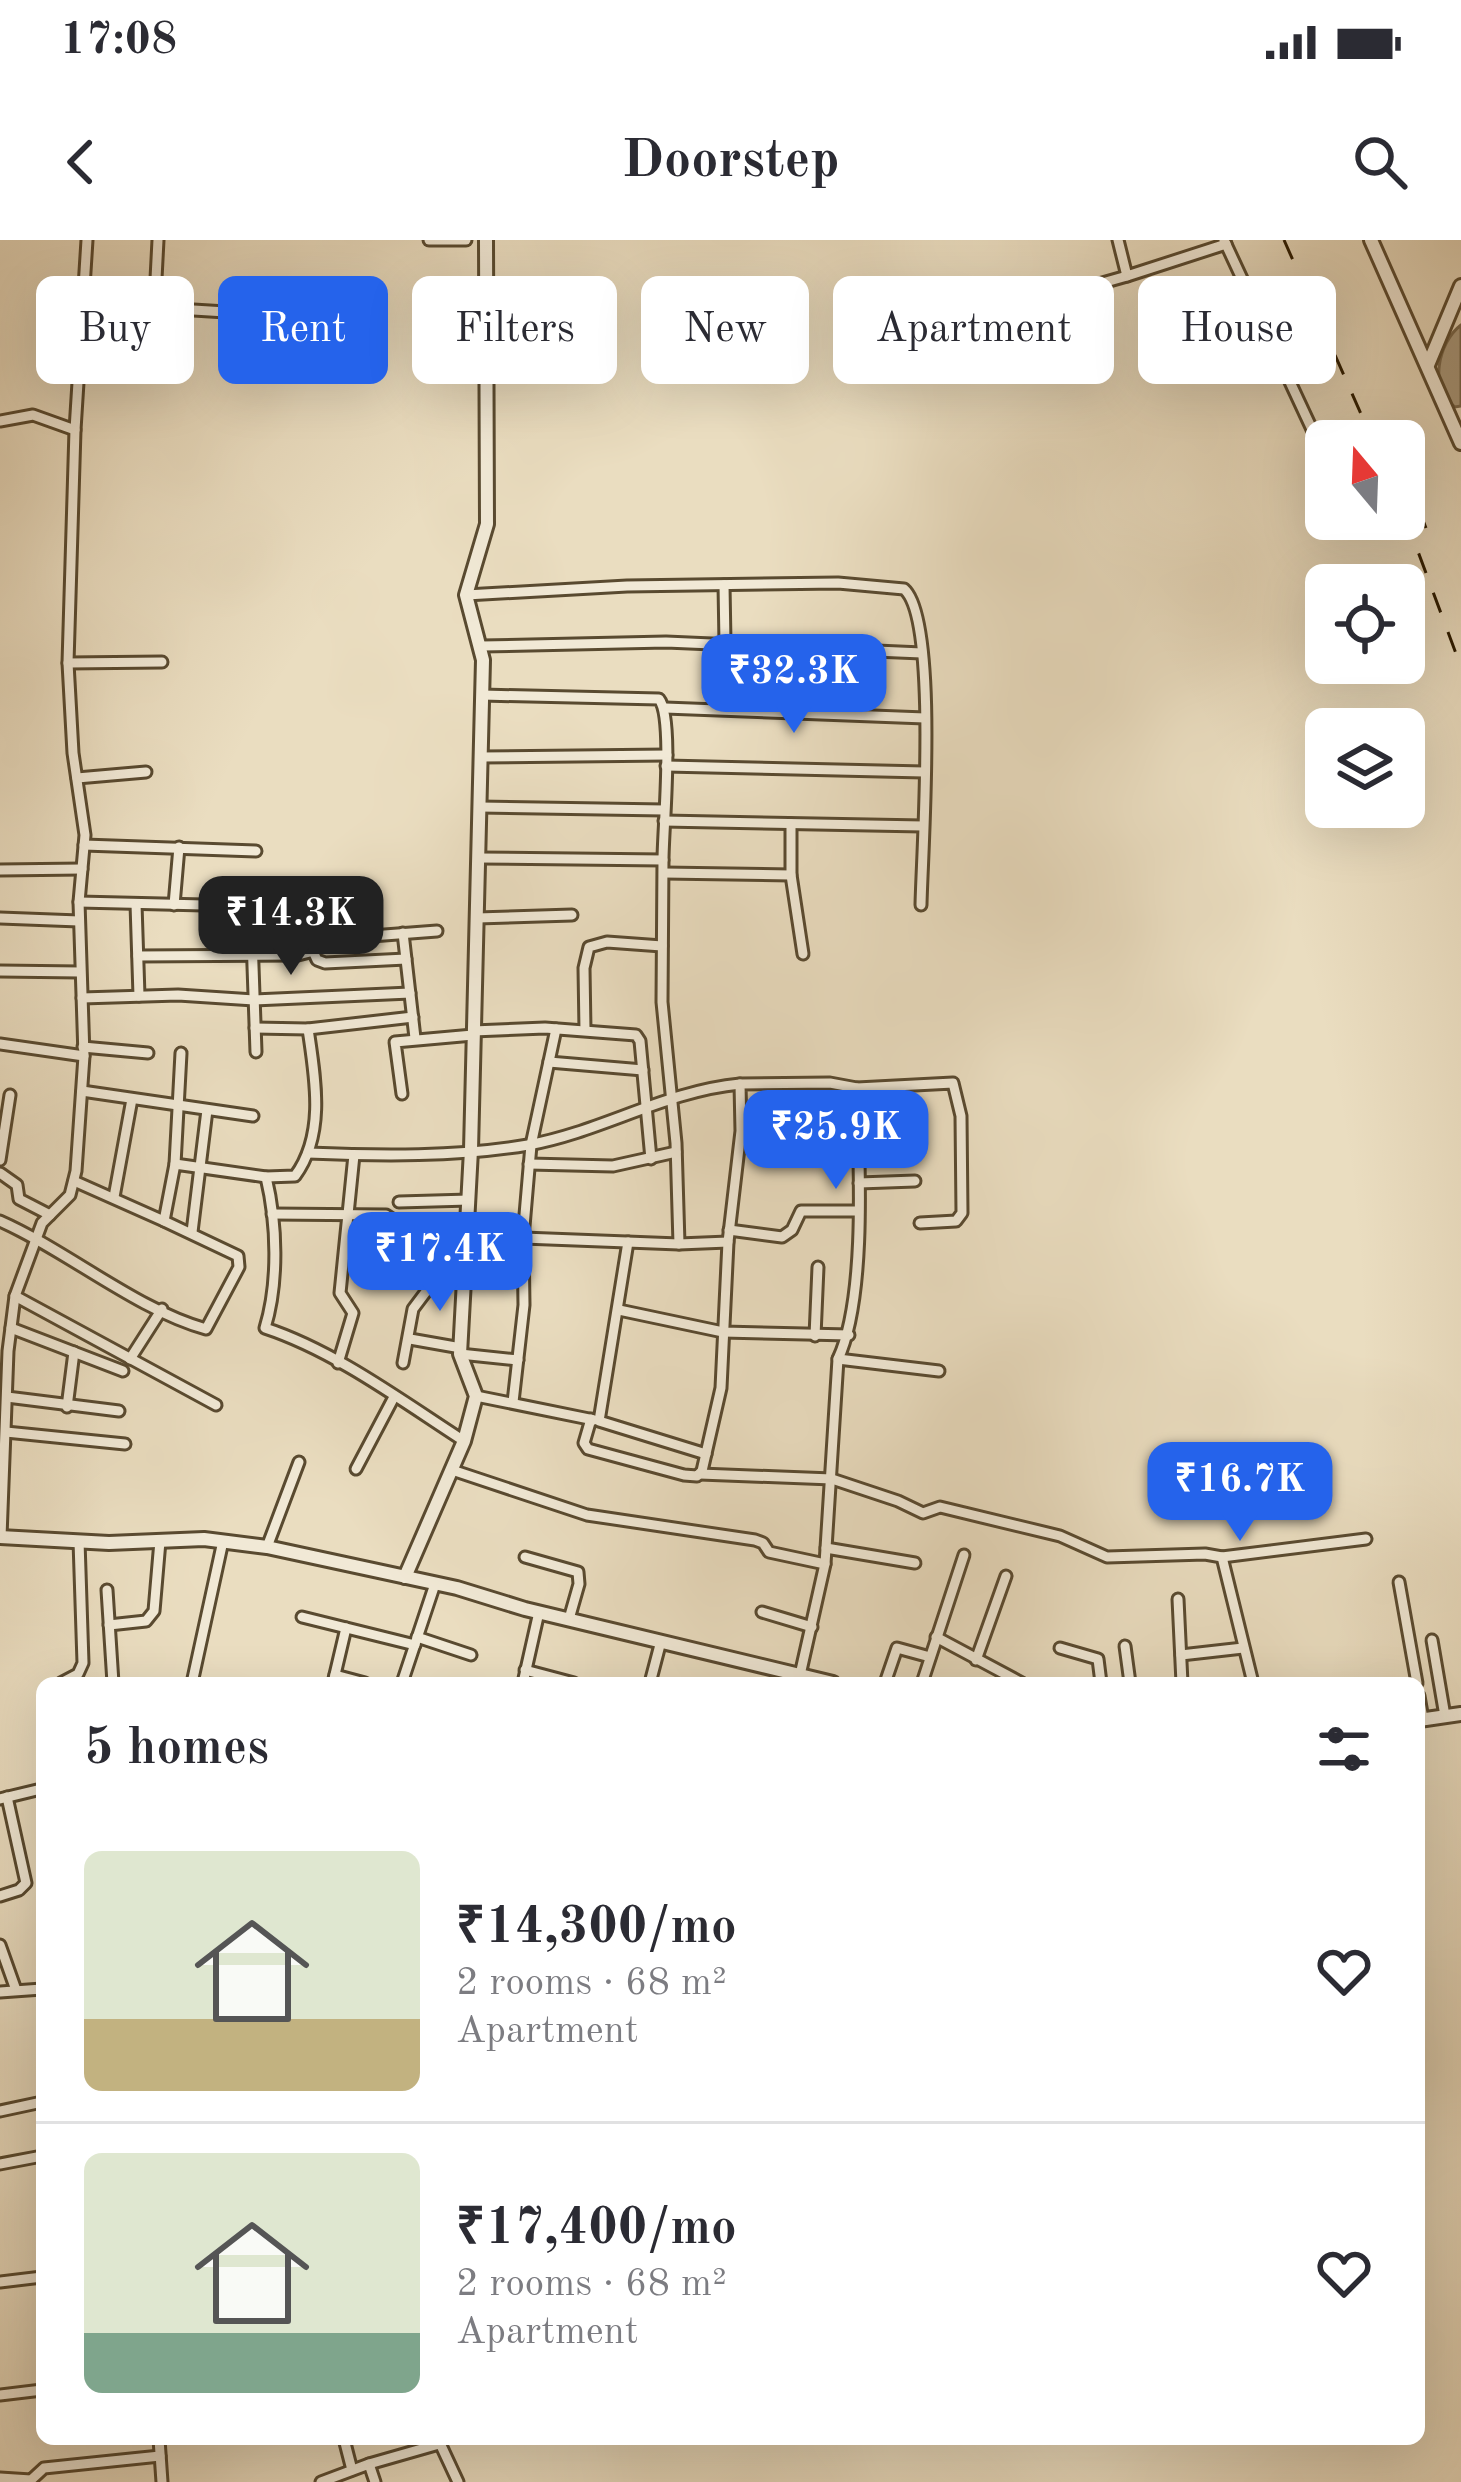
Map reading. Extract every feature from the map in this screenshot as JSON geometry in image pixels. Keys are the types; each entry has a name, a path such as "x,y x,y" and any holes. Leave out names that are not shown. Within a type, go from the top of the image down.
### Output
{"street":[{"path":"87,240 68,663 84,845 79,902 82,1091 70,1195 36,1237 15,1296 0,1538 223,1541 267,1547 808,1677"},
{"path":"158,240 155,298 161,308 218,312"},
{"path":"429,240 466,240"},
{"path":"405,1577 464,1441 476,1396 460,1351 471,1150 482,695 482,646 466,595 488,524 486,240"},
{"path":"1118,240 1127,276"},
{"path":"1372,240 1461,443"},
{"path":"1114,280 1225,242 1308,420"},
{"path":"1428,365 1461,286"},
{"path":"0,422 34,416 75,430"},
{"path":"466,595 724,585 904,589 917,606 922,653 921,905"},
{"path":"724,585 725,643"},
{"path":"482,646 725,643 922,653"},
{"path":"68,663 162,662"},
{"path":"482,695 664,701 662,1002 680,1244"},
{"path":"665,708 925,718"},
{"path":"481,757 924,772"},
{"path":"77,778 146,772"},
{"path":"480,807 790,824 923,826"},
{"path":"790,824 791,875 803,954"},
{"path":"84,845 256,851"},
{"path":"174,905 179,847"},
{"path":"479,857 791,875"},
{"path":"0,870 82,869"},
{"path":"79,902 322,908"},
{"path":"136,904 139,996"},
{"path":"251,909 256,1052"},
{"path":"477,918 572,915"},
{"path":"0,918 79,921"},
{"path":"138,956 306,954 319,940 437,931"},
{"path":"403,933 415,1038"},
{"path":"585,1030 584,968 589,947 607,942 662,946"},
{"path":"312,949 316,960 325,963 406,959"},
{"path":"0,970 80,972"},
{"path":"82,998 254,1000 410,993"},
{"path":"255,1028 308,1029 413,1017"},
{"path":"175,1163 266,1177 296,1176 308,1153 316,1117 308,1029"},
{"path":"514,1402 531,1145 556,1029"},
{"path":"402,1094 394,1046 398,1040 556,1029 636,1035 650,1159"},
{"path":"0,1044 148,1052"},
{"path":"164,1220 175,1163 181,1053"},
{"path":"549,1062 643,1070"},
{"path":"308,1153 353,1155 531,1145 700,1088 952,1083 961,1116 962,1213 956,1221 920,1223"},
{"path":"700,1474 721,1388 729,1236 741,1131 740,1084"},
{"path":"800,1675 826,1564 838,1359 849,1335 859,1183 856,1088"},
{"path":"82,1091 253,1116"},
{"path":"0,1160 10,1095"},
{"path":"114,1197 132,1099"},
{"path":"192,1232 206,1110"},
{"path":"530,1164 614,1166 676,1152"},
{"path":"338,1363 352,1320 351,1308 340,1294 353,1155"},
{"path":"0,1173 17,1185 21,1201 50,1215"},
{"path":"266,1177 272,1214 272,1304 265,1328 338,1363 464,1441"},
{"path":"0,1221 206,1329 239,1267 236,1253 74,1181"},
{"path":"859,1183 915,1181"},
{"path":"398,1202 469,1200"},
{"path":"523,1238 680,1244 729,1236 782,1237 792,1230 801,1211 858,1211"},
{"path":"272,1214 390,1216 399,1248 467,1258"},
{"path":"628,1242 595,1420 585,1438 588,1449 684,1475 832,1479 922,1513 940,1507 1060,1536 1107,1557 1222,1557 1366,1539"},
{"path":"403,1364 413,1309 428,1289 434,1254"},
{"path":"815,1336 818,1267"},
{"path":"15,1296 216,1405"},
{"path":"130,1359 162,1309"},
{"path":"619,1310 724,1332 849,1335"},
{"path":"11,1328 123,1371"},
{"path":"410,1339 518,1360"},
{"path":"67,1406 74,1352"},
{"path":"838,1359 939,1372"},
{"path":"476,1396 595,1420 706,1454"},
{"path":"7,1397 119,1411"},
{"path":"356,1469 394,1397"},
{"path":"6,1432 125,1444"},
{"path":"267,1547 298,1462"},
{"path":"452,1470 587,1515 754,1540 769,1552 826,1564"},
{"path":"73,1677 83,1663 79,1541"},
{"path":"109,1625 146,1621 154,1611 160,1541"},
{"path":"193,1677 223,1541"},
{"path":"826,1548 915,1563"},
{"path":"924,1677 964,1555"},
{"path":"526,1557 578,1572 569,1619"},
{"path":"1222,1557 1250,1677"},
{"path":"976,1660 1006,1576"},
{"path":"1399,1582 1416,1677"},
{"path":"404,1677 435,1584"},
{"path":"107,1590 113,1677"},
{"path":"1178,1599 1182,1677"},
{"path":"524,1677 538,1612"},
{"path":"763,1612 812,1627"},
{"path":"302,1617 470,1654"},
{"path":"334,1677 346,1628"},
{"path":"936,1637 1010,1677"},
{"path":"1432,1640 1445,1716"},
{"path":"652,1677 661,1641"},
{"path":"1125,1646 1129,1677"},
{"path":"887,1677 897,1648 930,1657"},
{"path":"1060,1648 1098,1659 1100,1677"},
{"path":"1181,1655 1243,1648"},
{"path":"525,1670 551,1677"},
{"path":"1425,1719 1461,1714"},
{"path":"0,1896 26,1883 3,1798 36,1790"},
{"path":"0,1945 16,1990"},
{"path":"0,1992 36,1989"},
{"path":"0,2111 36,2103"},
{"path":"0,2164 36,2157"},
{"path":"0,2282 36,2278"},
{"path":"0,2395 36,2391"},
{"path":"159,2445 162,2482"},
{"path":"344,2445 345,2475"},
{"path":"321,2482 427,2445"},
{"path":"442,2445 458,2482"},
{"path":"0,2478 32,2480 44,2468 160,2456"},
{"path":"369,2464 375,2482"}],"shaded area":[{"path":"1461,325 1461,406 1455,407 1441,389 1439,366 1447,342"}],"railway":[{"path":"1284,240 1364,420"},
{"path":"1414,540 1461,667"}]}
